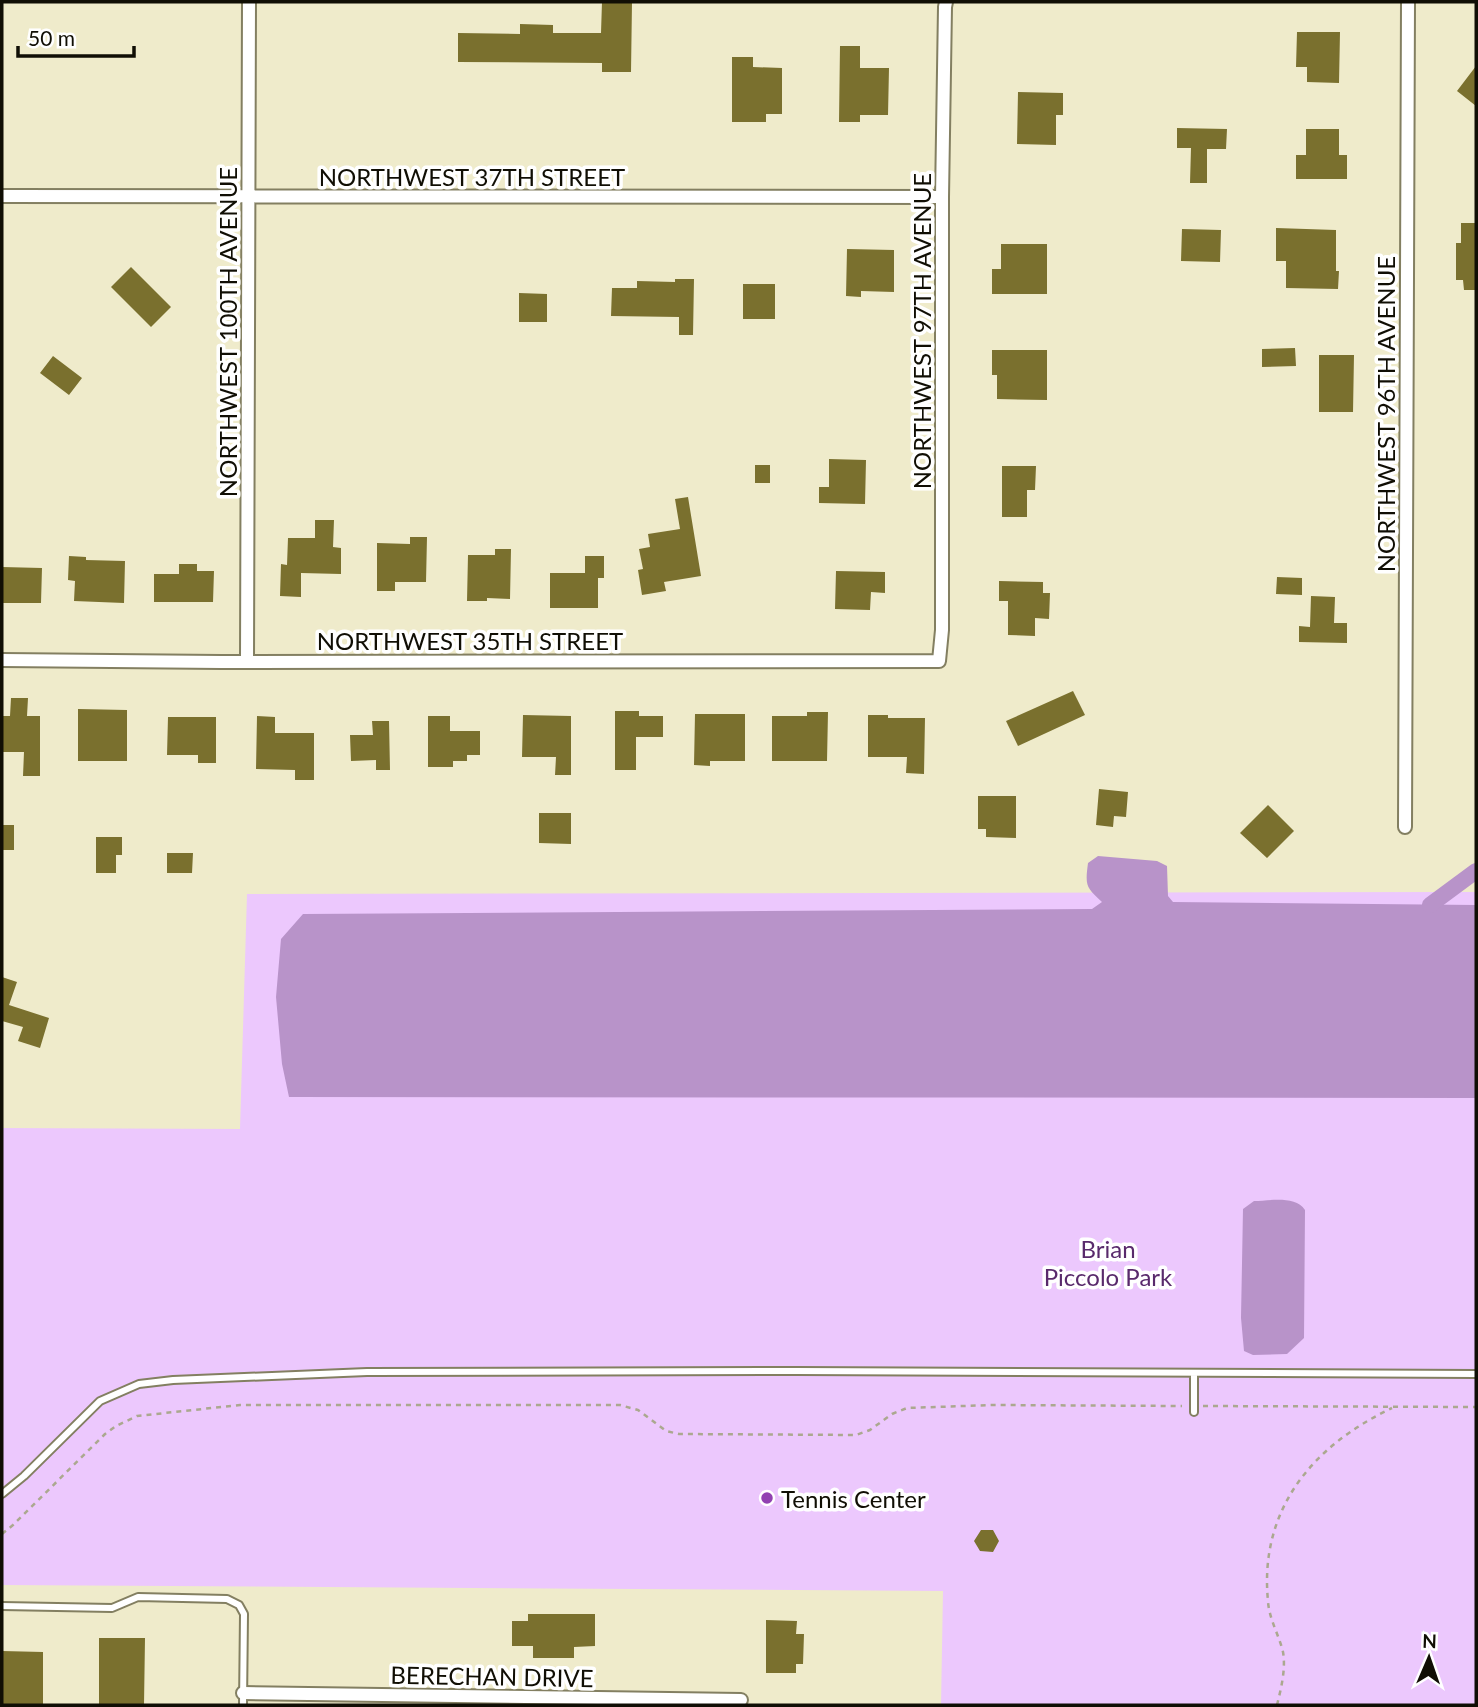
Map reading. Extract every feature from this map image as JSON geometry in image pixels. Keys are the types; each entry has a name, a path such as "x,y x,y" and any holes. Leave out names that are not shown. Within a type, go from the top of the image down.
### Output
{"street":[{"name":"NORTHWEST 100TH AVENUE","path":"247,662 249,2"},
{"name":"NORTHWEST 97TH AVENUE","path":"939,661 942,630 942,197 946,2"},
{"name":"NORTHWEST 96TH AVENUE","path":"1405,827 1408,2"},
{"name":"NORTHWEST 37TH STREET","path":"2,196 942,197"},
{"name":"NORTHWEST 35TH STREET","path":"2,660 939,661"},
{"name":"BERECHAN DRIVE","path":"243,1699 741,1700"}],"lane":[{"path":"2,1494 100,1401 139,1384 173,1380 367,1372 1476,1374"},
{"path":"1194,1373 1194,1409"},
{"path":"2,1606 112,1608 138,1597 227,1599 239,1605 244,1614 243,1699"}],"path":[{"path":"2,1534 116,1426 137,1416 240,1405 620,1405 638,1410 666,1431 679,1434 856,1436 907,1408 992,1405 1194,1409 1476,1407"},
{"path":"1277,1705 1283,1671 1283,1651 1271,1618 1267,1587 1269,1550 1280,1513 1290,1492 1323,1454 1348,1433 1395,1407"}],"green space":[{"name":"Brian Piccolo Park","path":"1476,892 1476,1705 941,1705 943,1591 2,1585 2,1128 240,1129 247,894"}],"shaded area":[{"path":"1098,856 1157,861 1167,866 1168,896 1173,902 1476,905 1476,1098 289,1097 282,1064 276,997 281,939 303,914 1092,909 1102,902 1088,886 1087,871 1088,863"},
{"path":"1254,1201 1295,1202 1305,1210 1304,1338 1287,1354 1253,1355 1244,1351 1241,1318 1243,1209"}],"building":[{"path":"602,2 632,2 631,72 602,72 602,63 458,62 458,33 520,34 520,24 553,25 553,33 601,33"},
{"path":"1297,32 1340,32 1339,83 1307,82 1307,67 1296,67"},
{"path":"840,46 860,46 860,68 889,68 888,115 860,115 860,122 839,122"},
{"path":"732,57 753,57 753,67 782,68 782,114 766,114 766,122 732,122"},
{"path":"1476,66 1476,106 1457,91"},
{"path":"1018,92 1063,93 1063,115 1056,115 1056,145 1017,144"},
{"path":"1177,128 1227,129 1226,149 1207,149 1207,183 1190,183 1191,148 1177,148"},
{"path":"1306,129 1339,129 1339,155 1347,155 1347,179 1296,179 1296,155 1306,155"},
{"path":"1461,223 1476,223 1476,290 1464,290 1463,280 1456,280 1456,243 1461,243"},
{"path":"1276,228 1336,230 1338,289 1286,288 1286,261 1276,261"},
{"path":"1182,229 1221,230 1220,262 1181,261"},
{"path":"1001,244 1047,244 1047,294 992,294 992,269 1001,269"},
{"path":"847,249 894,250 894,292 861,291 861,297 846,296"},
{"path":"131,267 171,307 151,327 111,287"},
{"path":"675,279 694,279 693,335 679,335 679,317 611,316 612,288 637,288 637,281 675,282"},
{"path":"743,284 775,284 775,319 743,319"},
{"path":"519,293 547,294 547,322 519,322"},
{"path":"1295,348 1296,366 1262,367 1262,349"},
{"path":"992,350 1047,350 1047,400 997,399 997,375 992,375"},
{"path":"1319,355 1354,355 1353,412 1319,412"},
{"path":"53,356 82,378 69,395 40,373"},
{"path":"829,459 866,460 865,504 819,503 819,487 829,487"},
{"path":"755,465 770,465 770,483 755,483"},
{"path":"1002,466 1036,466 1035,490 1027,490 1027,517 1002,517"},
{"path":"688,497 701,576 664,582 666,591 642,595 638,570 643,569 639,549 650,547 648,534 680,529 675,499"},
{"path":"315,520 334,520 333,547 341,548 341,574 301,573 301,597 280,596 281,564 287,565 288,538 315,538"},
{"path":"410,537 427,537 426,582 395,582 395,591 377,591 377,543 410,544"},
{"path":"495,549 511,549 510,599 467,601 468,555 495,555"},
{"path":"69,556 86,557 86,560 125,561 124,603 74,601 75,581 68,580"},
{"path":"585,556 604,556 604,578 598,578 598,608 550,608 550,573 585,573"},
{"path":"179,564 197,564 197,571 214,571 213,602 154,602 154,574 179,574"},
{"path":"2,567 42,568 41,603 2,603"},
{"path":"836,571 885,572 885,593 871,592 870,610 835,609"},
{"path":"1277,577 1302,578 1302,595 1276,594"},
{"path":"999,581 1043,582 1043,593 1050,593 1049,619 1035,618 1035,636 1008,635 1008,601 999,601"},
{"path":"1311,596 1335,597 1334,623 1347,623 1347,643 1299,642 1299,626 1310,627"},
{"path":"1073,691 1085,715 1018,746 1006,721"},
{"path":"11,698 28,698 27,716 40,716 40,776 23,776 24,752 2,752 2,716 10,716"},
{"path":"78,709 127,710 127,761 78,761"},
{"path":"615,711 639,711 639,716 663,716 663,737 636,737 636,770 615,770"},
{"path":"807,712 828,712 827,761 772,761 772,716 807,716"},
{"path":"695,714 745,714 745,761 710,761 710,766 694,765"},
{"path":"523,715 571,716 571,775 555,775 556,757 522,757"},
{"path":"868,715 925,718 924,774 906,773 907,757 868,757"},
{"path":"257,716 275,717 275,733 314,733 314,780 295,780 295,770 256,769"},
{"path":"428,716 450,716 450,731 480,731 480,755 467,755 467,761 453,761 453,767 428,767"},
{"path":"168,717 216,717 216,763 198,763 198,755 167,755"},
{"path":"372,721 389,721 390,770 376,770 376,760 351,761 350,735 373,735"},
{"path":"1099,789 1128,792 1126,817 1114,816 1113,827 1096,825"},
{"path":"978,796 1016,796 1016,838 986,837 986,829 978,829"},
{"path":"1268,805 1294,831 1267,858 1240,833"},
{"path":"539,813 571,813 571,844 539,843"},
{"path":"2,825 14,825 14,850 2,850"},
{"path":"96,837 122,837 122,855 116,855 116,873 96,873"},
{"path":"167,853 193,853 192,873 167,873"},
{"path":"2,977 17,982 9,1005 49,1018 40,1048 18,1041 23,1027 2,1021"},
{"path":"981,1530 993,1530 999,1541 993,1552 980,1551 974,1541"},
{"path":"528,1614 595,1614 595,1646 574,1647 574,1658 533,1658 533,1646 512,1646 512,1621 528,1621"},
{"path":"766,1620 797,1621 796,1634 804,1634 803,1664 796,1664 796,1673 766,1673"},
{"path":"99,1638 145,1638 144,1705 99,1705"},
{"path":"2,1651 43,1652 43,1705 2,1705"}],"waterway":[{"path":"1430,905 1476,871"}],"place":[{"name":"Tennis Center","path":"767,1498"}]}
